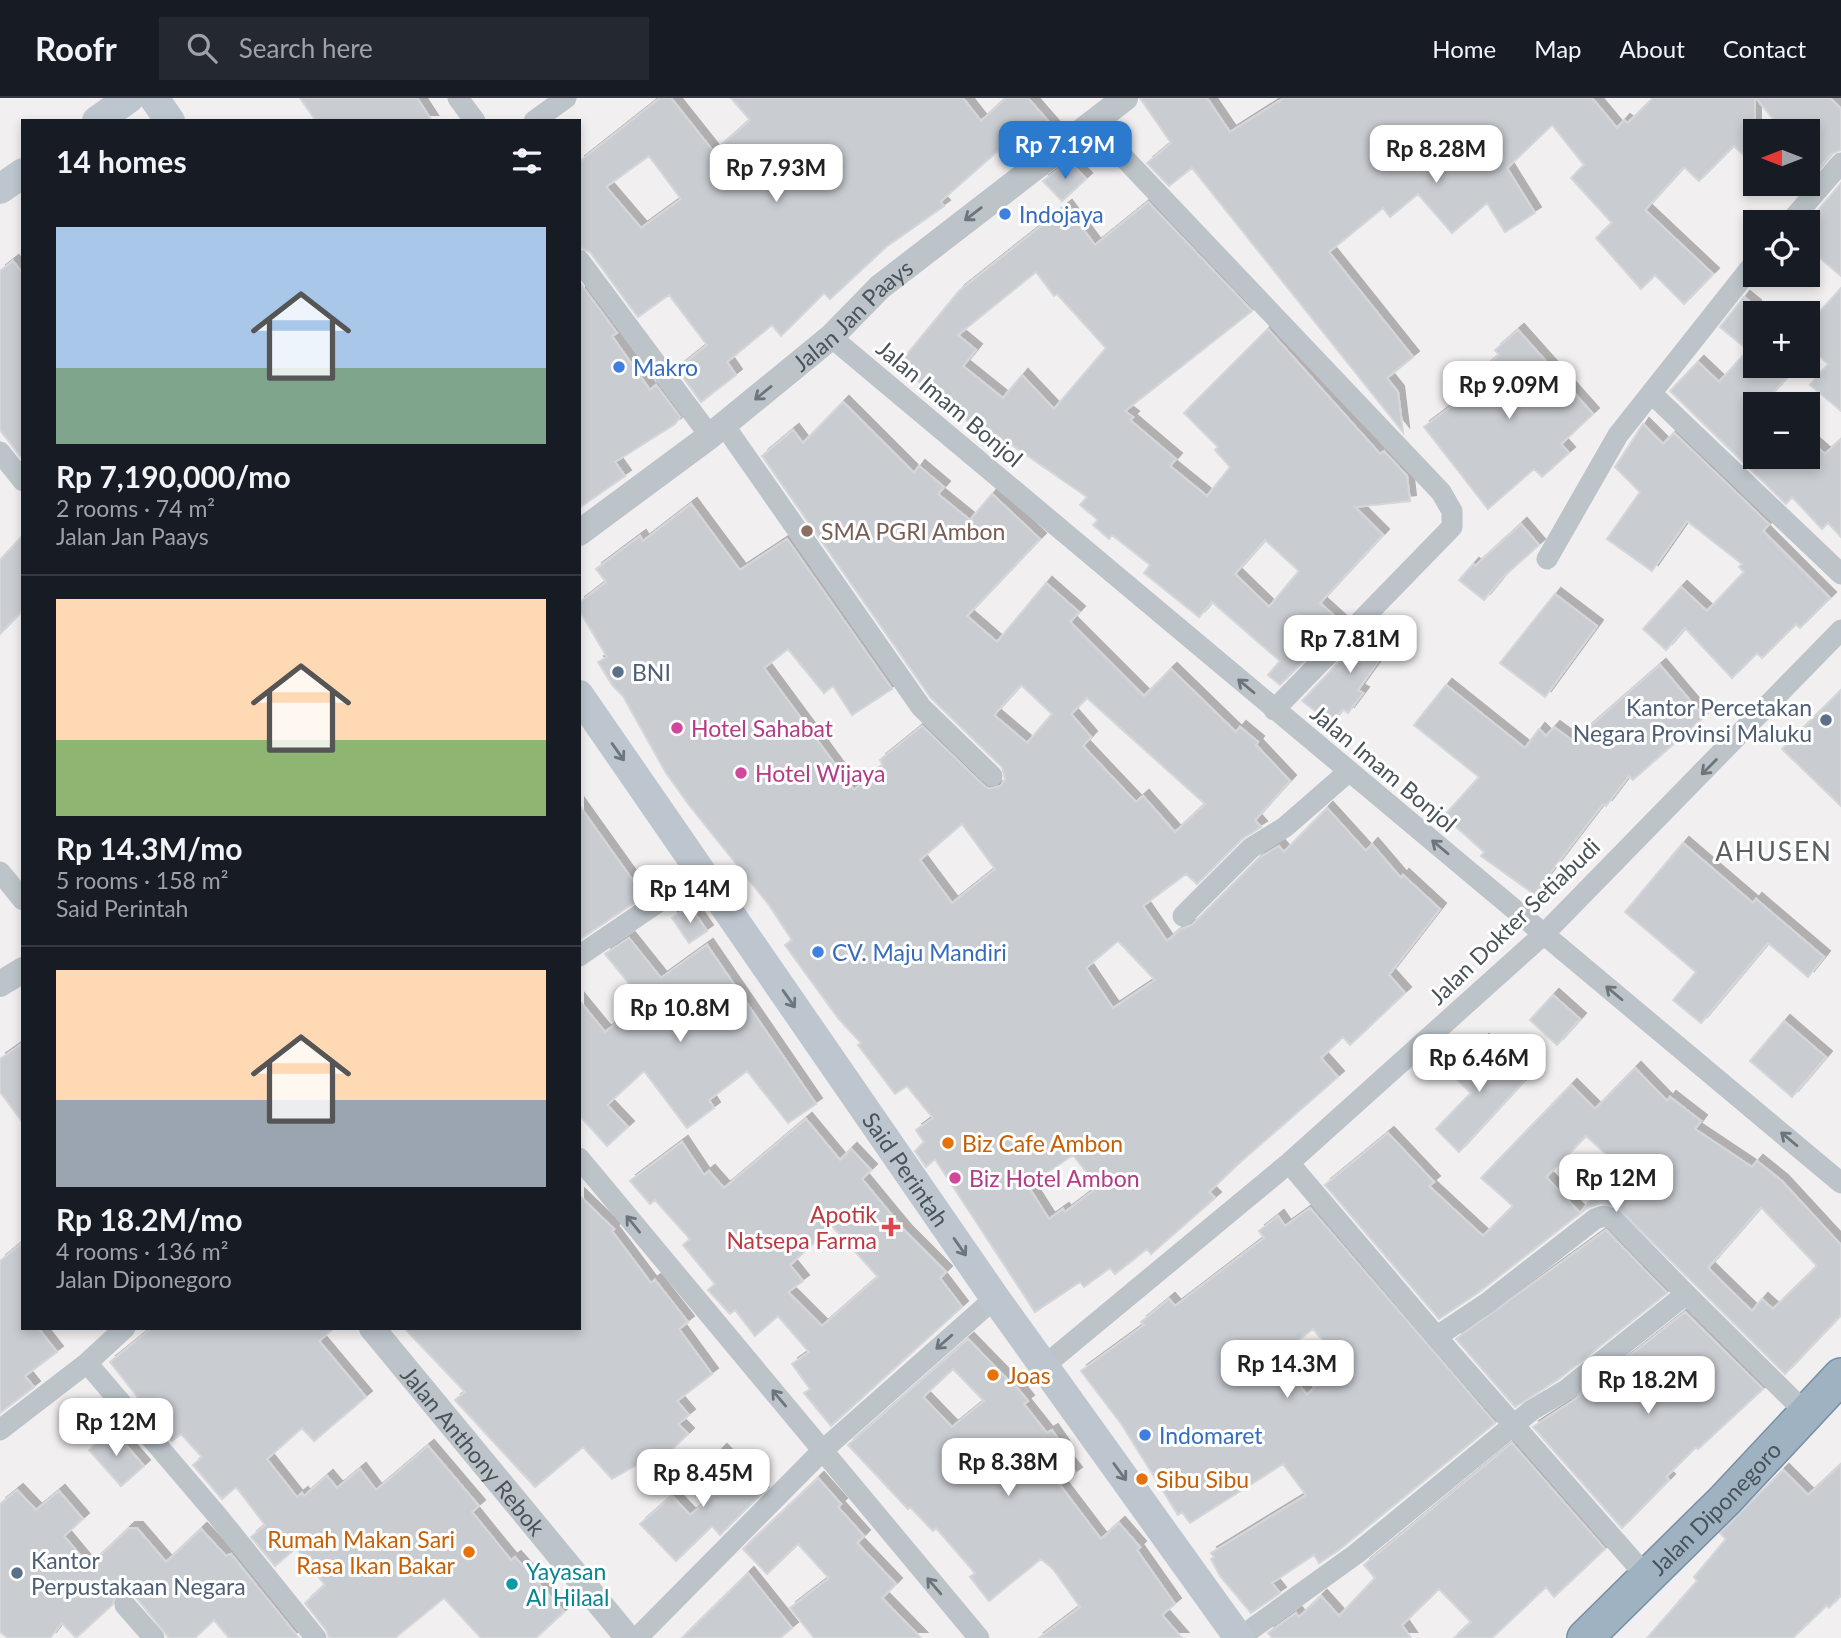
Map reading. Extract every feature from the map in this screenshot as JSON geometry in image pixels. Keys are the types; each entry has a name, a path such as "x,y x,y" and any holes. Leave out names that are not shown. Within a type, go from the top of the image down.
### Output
{"highway":[{"name":"Jalan Diponegoro","path":"1585,1638 1725,1500 1841,1376"}],"main road":[{"path":"100,119 129,98"},
{"path":"154,98 169,119"},
{"path":"0,189 21,174"},
{"name":"Said Perintah","path":"581,698 995,1298 1239,1638"}],"street":[{"path":"458,98 474,119"},
{"path":"537,119 566,98"},
{"name":"Jalan Jan Paays","path":"581,532 717,430 831,337 880,287 1125,98"},
{"path":"1091,123 1441,492 1452,511 1452,527 1274,710"},
{"path":"1800,210 1841,163"},
{"path":"581,262 717,430 921,707 992,776"},
{"path":"1547,559 1607,450 1743,277"},
{"name":"Jalan Imam Bonjol","path":"831,337 1347,773 1841,1183"},
{"path":"1651,393 1841,574"},
{"path":"0,452 21,478"},
{"name":"Jalan Dokter Setiabudi","path":"1044,1366 1290,1164 1544,934 1841,629"},
{"path":"1183,916 1251,848 1285,827 1347,773"},
{"path":"0,872 21,898"},
{"path":"581,955 701,873"},
{"path":"0,984 21,971"},
{"path":"581,1160 979,1638"},
{"path":"1290,1164 1513,1426 1647,1577"},
{"path":"1437,1337 1487,1303 1595,1219 1604,1216 1613,1219 1805,1412"},
{"path":"1239,1638 1356,1554 1513,1426 1593,1370 1652,1318 1686,1294"},
{"path":"637,1638 823,1450 995,1298"},
{"path":"0,1430 87,1363 123,1330"},
{"name":"Jalan Anthony Rebok","path":"374,1330 628,1638"},
{"path":"87,1363 216,1514 316,1638"},
{"path":"125,1605 154,1638"}],"building":[{"path":"300,98 417,98 431,119 315,119"},
{"path":"660,98 671,98 714,152 750,120 731,98 963,98 981,121 1006,98 1028,98 1056,130 1012,165 999,150 940,202 944,206 886,247 830,299 824,293 781,336 772,325 727,362 736,375 701,402 677,369 707,345 669,295 638,317 590,252 581,248 581,160","holes":["649,156 681,199 641,228 606,187"]},
{"path":"1140,98 1207,98 1230,132 1284,98 1592,98 1617,128 1624,120 1628,123 1653,98 1755,98 1755,119 1743,119 1743,155 1734,146 1699,181 1684,167 1645,210 1713,274 1684,304 1655,275 1641,289 1596,238 1612,223 1571,178 1584,165 1552,125 1507,168 1535,213 1505,232 1487,203 1452,233 1418,194 1390,217 1383,208 1329,252 1413,357 1387,378 1398,392 1403,432 1192,168 1169,186 1147,163 1171,143"},
{"path":"1756,98 1830,98 1841,109 1841,150 1831,154 1820,167 1820,119 1773,119"},
{"path":"1069,161 1086,179 1062,201 1043,181"},
{"path":"1841,183 1841,276 1820,258 1818,210"},
{"path":"1148,202 1252,311 1125,411 1133,417 1130,420 1176,459 1170,466 1207,496 1230,467 1215,450 1218,447 1184,413 1268,329 1380,454 1384,451 1407,476 1410,501 1355,507 1383,535 1320,603 1341,622 1280,685 1268,675 1280,661 1212,602 1199,617 1144,573 1150,565 1112,535 1109,539 1093,525 1098,520 1080,505 1087,497 1009,443 1008,445 972,420 970,423 898,365 959,291 1066,206 1095,245","holes":["1036,272 1054,296 1057,294 1106,348 1054,409 1022,375 1003,398 963,366 976,350 958,335","1265,540 1299,571 1269,607 1235,574"]},
{"path":"13,261 21,271 21,457 0,430 0,271"},
{"path":"581,284 617,333 612,336 650,390 656,385 680,417 675,424 615,462 625,476 581,507"},
{"path":"1841,288 1841,411 1810,385 1816,378 1820,378 1820,373 1828,364 1820,356 1820,312"},
{"path":"1744,297 1749,301 1743,301 1743,346 1720,327"},
{"path":"1518,330 1593,414 1561,444 1569,453 1542,477 1534,469 1488,509 1424,427 1465,396 1459,390 1499,355 1495,350"},
{"path":"1743,356 1743,378 1786,378 1774,392 1743,392 1743,462 1670,391 1698,362 1719,382"},
{"path":"843,402 914,473 919,466 944,487 938,494 970,520 992,494 1040,539 967,616 997,642 1046,583 1079,612 1070,622 1144,696 1171,669 1236,732 1240,727 1258,742 1256,745 1290,781 1255,820 1261,827 1242,839 1197,884 1186,874 1143,906 1167,941 1181,929 1192,925 1259,858 1279,846 1284,852 1327,808 1366,851 1372,844 1401,878 1403,875 1440,909 1389,975 1405,993 1350,1045 1343,1037 1321,1058 1338,1077 1237,1165 1209,1192 1215,1198 1151,1254 1147,1249 1115,1274 1110,1268 1084,1287 1080,1282 1035,1312 935,1159 926,1167 915,1151 924,1142 916,1130 933,1118 907,1086 895,1094 858,1045 861,1043 838,1018 785,945 792,940 769,905 666,773 623,696 613,686 598,662 607,657 581,613 581,601 606,582 596,569 640,536 643,541 691,504 740,570 787,539 892,689 852,715 833,686 824,693 788,649 764,668 854,790 883,765 880,760 922,726 983,785 989,789 1001,786 1005,779 1002,767 931,698 762,456 793,430 803,443","holes":["1021,685 1052,714 1027,743 994,715","1087,698 1205,804 1175,832 1143,796 1136,802 1083,746 1091,737 1071,714","962,824 995,869 952,903 920,860","1118,941 1155,980 1113,1008 1086,968","1073,1155 1098,1187 1065,1212 1063,1209 1049,1219 1028,1186"]},
{"path":"1643,424 1663,444 1674,433 1769,524 1763,531 1830,598 1800,628 1796,624 1762,658 1757,653 1732,678 1685,628 1666,650 1643,629 1681,587 1707,611 1744,572 1739,567 1742,564 1687,521 1652,571 1607,539 1640,492 1615,467"},
{"path":"1841,439 1841,537 1828,523 1822,529 1792,497 1786,504 1750,469 1820,469 1820,450 1825,454"},
{"path":"1521,524 1539,545 1502,578 1484,600 1459,580 1473,564 1475,566"},
{"path":"21,537 21,612 0,634 0,560"},
{"path":"1555,594 1597,626 1545,697 1500,663"},
{"path":"1378,622 1397,635 1358,690 1363,693 1348,713 1343,709 1331,723 1302,701 1360,640 1362,642"},
{"path":"1660,665 1704,717 1633,780 1629,776 1606,806 1603,804 1534,894 1481,856 1484,852 1444,816 1479,777 1414,725 1446,685 1525,748 1539,729 1546,736 1554,727 1573,741"},
{"name":"Kantor Percetakan Negara Provinsi Maluku","path":"1841,690 1841,806 1782,749"},
{"path":"581,808 644,896 581,939"},
{"path":"1683,843 1753,903 1756,899 1824,957 1808,977 1768,943 1701,1023 1673,1000 1696,972 1625,912"},
{"path":"690,906 707,931 689,943 672,918"},
{"path":"629,938 661,978 707,945 816,1104 788,1123 747,1071 709,1100 714,1108 687,1128 644,1071 607,1105 628,1127 607,1146 581,1117 581,1002 605,1032 644,1002 605,954"},
{"path":"1553,995 1580,1019 1557,1045 1530,1020"},
{"path":"1784,1021 1826,1057 1792,1097 1750,1061"},
{"path":"1483,1040 1524,1081 1459,1152 1436,1129 1471,1093 1450,1073"},
{"path":"21,1044 21,1120 0,1092 0,1059"},
{"path":"1635,1068 1667,1101 1670,1097 1701,1121 1695,1129 1752,1167 1757,1161 1782,1181 1841,1245 1841,1315 1785,1374 1617,1207 1601,1203 1587,1208 1479,1292 1439,1319 1325,1185 1388,1133 1434,1182 1429,1186 1483,1236 1513,1206 1481,1178 1571,1085 1595,1109","holes":["1586,1136 1618,1165 1580,1213 1546,1177","1761,1207 1817,1266 1773,1309 1762,1299 1752,1311 1708,1268"]},
{"path":"806,1119 840,1160 851,1149 871,1170 862,1179 905,1231 946,1272 940,1278 962,1307 831,1426 804,1393 810,1389 792,1364 809,1352 778,1316 755,1336 735,1310 730,1314 708,1290 715,1284 683,1245 690,1239 655,1200 650,1204 630,1181 682,1142 704,1175 709,1171 724,1188","holes":["832,1226 878,1277 822,1326 788,1292 803,1281 790,1265"]},
{"path":"581,1197 614,1229 612,1231 651,1283 655,1280 688,1322 679,1329 712,1374 677,1401 689,1415 678,1424 688,1434 665,1456 661,1451 612,1479 583,1447 535,1487 455,1400 465,1392 406,1330 581,1330"},
{"path":"1310,1208 1495,1423 1339,1550 1319,1563 1314,1555 1272,1583 1280,1593 1251,1613 1220,1576 1211,1559 1214,1557 1211,1553 1306,1495 1283,1464 1190,1523 1182,1512 1178,1515 1122,1425 1081,1371 1144,1325 1141,1322 1169,1299 1175,1306 1264,1238 1259,1231 1278,1216 1285,1226","holes":["1313,1329 1341,1361 1307,1395 1277,1356"]},
{"path":"1606,1230 1667,1293 1559,1379 1515,1407 1456,1339"},
{"path":"21,1244 21,1330 40,1330 57,1352 25,1376 34,1387 0,1413 0,1261"},
{"path":"1685,1312 1763,1389 1698,1449 1696,1447 1666,1477 1669,1480 1622,1528 1533,1427 1574,1400"},
{"path":"150,1330 332,1330 319,1341 366,1397 314,1441 302,1428 267,1459 297,1497 302,1493 304,1496 327,1476 337,1488 360,1469 376,1490 428,1446 479,1506 472,1512 511,1560 515,1557 564,1612 536,1638 481,1638 444,1598 395,1638 329,1638 305,1603 325,1585 296,1548 275,1566 251,1537 265,1525 236,1487 222,1499 193,1465 202,1457 181,1434 172,1441 110,1362"},
{"path":"968,1339 1008,1380 1010,1379 1028,1401 1024,1404 1047,1433 1052,1430 1063,1446 1058,1450 1076,1473 1060,1485 1101,1539 1119,1523 1140,1547 1137,1550 1175,1604 1162,1615 1182,1638 1039,1638 1080,1607 1053,1569 1041,1559 989,1601 970,1577 975,1573 936,1528 933,1531 910,1507 908,1509 848,1445","holes":["953,1369 984,1401 952,1427 923,1397"]},
{"path":"112,1429 144,1466 121,1486 89,1450"},
{"path":"1512,1443 1605,1549 1554,1597 1546,1587 1492,1638 1454,1638 1471,1622 1439,1589 1402,1625 1411,1638 1272,1638 1268,1633 1296,1613 1299,1617 1321,1596 1339,1616 1375,1578 1364,1565"},
{"path":"721,1450 762,1493 720,1535 712,1526 676,1561 640,1524 672,1496 690,1515 722,1489 702,1469"},
{"path":"1841,1464 1841,1595 1829,1608 1827,1605 1793,1638 1647,1638 1697,1581 1694,1577 1726,1539 1720,1533 1783,1470 1808,1495"},
{"path":"818,1478 841,1504 838,1507 864,1536 857,1543 896,1584 882,1598 921,1638 814,1638 790,1608 829,1578 798,1544 767,1574 743,1549"},
{"path":"17,1490 36,1510 59,1491 83,1519 64,1536 89,1566 129,1528 137,1528 166,1562 201,1529 226,1556 231,1554 299,1638 229,1638 214,1620 195,1638 169,1638 135,1596 123,1592 76,1638 62,1623 50,1638 8,1638 0,1632 0,1504"},
{"path":"748,1573 792,1628 780,1638 682,1638"}],"place":[{"name":"Indojaya","path":"1005,214"},
{"name":"Makro","path":"619,367"},
{"name":"SMA PGRI Ambon","path":"807,531"},
{"name":"BNI","path":"618,672"},
{"name":"Kantor Percetakan Negara Provinsi Maluku","path":"1826,720"},
{"name":"Hotel Sahabat","path":"677,728"},
{"name":"Hotel Wijaya","path":"741,773"},
{"name":"CV. Maju Mandiri","path":"818,952"},
{"name":"Biz Cafe Ambon","path":"948,1143"},
{"name":"Biz Hotel Ambon","path":"955,1178"},
{"name":"Apotik Natsepa Farma","path":"891,1227"},
{"name":"Joas","path":"993,1375"},
{"name":"Indomaret","path":"1145,1435"},
{"name":"Sibu Sibu","path":"1142,1479"},
{"name":"Rumah Makan Sari Rasa Ikan Bakar","path":"469,1552"},
{"name":"Kantor Perpustakaan Negara","path":"17,1573"},
{"name":"Yayasan Al Hilaal","path":"512,1584"}],"district":[{"name":"AHUSEN","path":"1774,851"}]}
